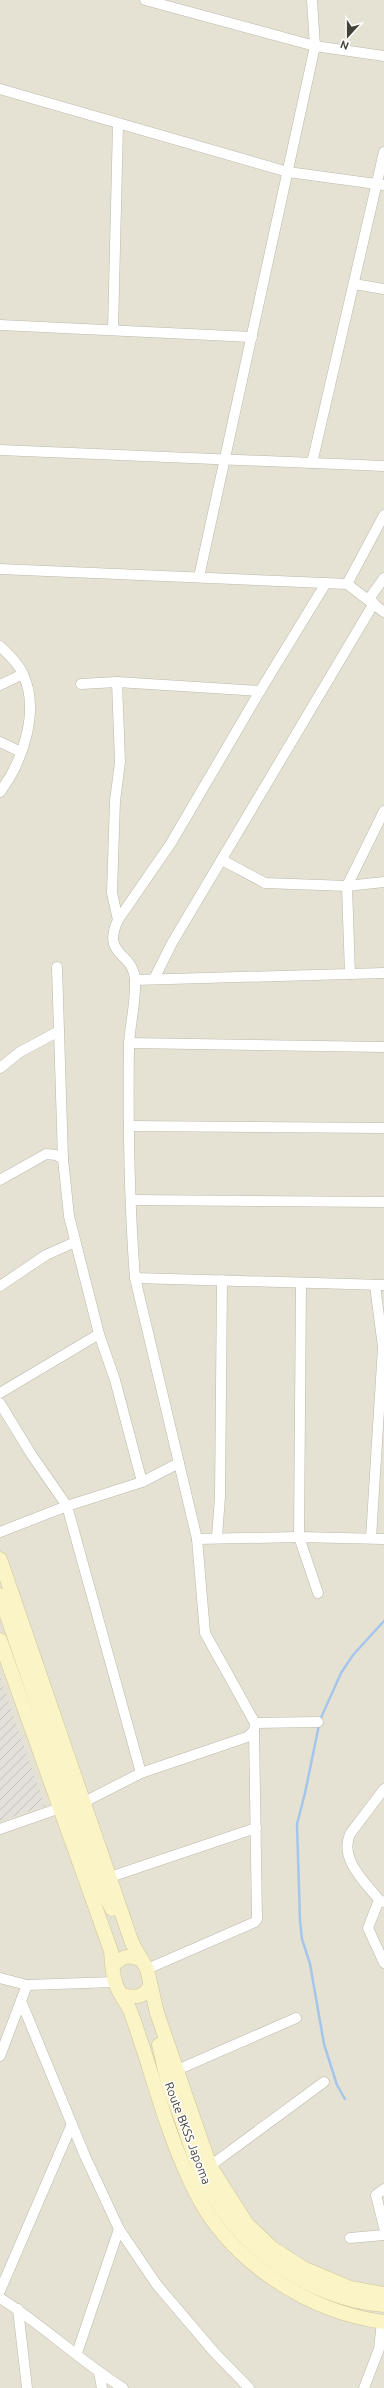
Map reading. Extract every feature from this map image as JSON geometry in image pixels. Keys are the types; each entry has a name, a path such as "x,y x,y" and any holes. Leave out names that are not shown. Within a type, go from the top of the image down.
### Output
{"main road":[{"path":"0,1559 84,1802 104,1880 101,1902 112,1941 111,1951"},
{"path":"0,1595 104,1880 132,1943 144,1965 172,2072 210,2166 247,2224 272,2248 303,2268 326,2280 350,2288 384,2294"},
{"path":"0,1640 111,1951 115,1982 134,2021 178,2153 196,2194 214,2222 239,2251 266,2274 300,2296 345,2313 383,2322"},
{"path":"113,1966 119,1959 126,1956 144,1965"},
{"path":"122,1995 136,1997 144,1995 150,1985"},
{"path":"134,2021 147,2034 157,2062 172,2072"},
{"name":"Route BKSS Japoma","path":"172,2072 206,2183 233,2225 263,2254 292,2275 322,2291 344,2299 384,2305"}],"street":[{"path":"145,0 316,46 384,56"},
{"path":"199,578 316,46 312,0"},
{"path":"0,89 288,172 380,184"},
{"path":"113,330 118,124"},
{"path":"312,463 354,284 380,184 384,152"},
{"path":"354,284 384,289"},
{"path":"0,325 252,337"},
{"path":"0,450 225,461 384,466"},
{"path":"347,584 384,515"},
{"path":"0,569 347,584 384,612"},
{"path":"154,979 172,943 222,860 384,578"},
{"path":"144,1965 255,1922 257,1919 254,1727 204,1633 197,1539 135,1278 129,1126 130,1043 135,980 126,958 116,950 112,942 113,931 118,920 171,843 260,691 326,583"},
{"path":"0,646 16,662 23,674 29,699 30,722 21,752 9,779 0,792"},
{"path":"0,685 23,674"},
{"path":"82,684 117,682 260,691"},
{"path":"117,682 120,762 115,801 112,893 118,920"},
{"path":"0,742 21,752"},
{"path":"350,974 347,886 384,811"},
{"path":"222,860 265,883 347,886 384,882"},
{"path":"57,967 64,1183 75,1242 100,1334 115,1380 142,1482"},
{"path":"135,980 384,973"},
{"path":"0,1068 20,1052 59,1031"},
{"path":"130,1043 384,1047"},
{"path":"129,1126 384,1128"},
{"path":"0,1180 46,1154 56,1155 63,1160"},
{"path":"131,1200 384,1202"},
{"path":"0,1286 46,1255 75,1242"},
{"path":"135,1278 380,1285 383,1347 371,1538"},
{"path":"217,1537 220,1497 222,1280"},
{"path":"301,1282 299,1537 318,1592"},
{"path":"0,1393 100,1334"},
{"path":"0,1403 31,1454 67,1506 142,1773"},
{"path":"0,1532 67,1506 142,1482 179,1464"},
{"path":"197,1539 217,1537 384,1539"},
{"path":"254,1727 318,1722"},
{"path":"84,1802 142,1773 247,1737 254,1727"},
{"path":"384,1789 350,1834 346,1842 351,1864 382,1901 368,1928 384,1963"},
{"path":"0,1829 60,1808"},
{"path":"104,1880 256,1828"},
{"path":"0,1978 27,1985 115,1982"},
{"path":"0,2056 27,1985"},
{"path":"21,2000 72,2124 120,2229 157,2285 214,2352 249,2388"},
{"path":"172,2072 296,2018"},
{"path":"210,2166 324,2082"},
{"path":"0,2291 72,2124"},
{"path":"384,2189 376,2195 384,2227"},
{"path":"77,2353 120,2229"},
{"path":"350,2238 384,2235"},
{"path":"0,2298 18,2309 77,2353 99,2373 123,2388"},
{"path":"18,2309 27,2388"},
{"path":"364,2388 379,2349 383,2322"},
{"path":"99,2373 102,2388"}],"shaded area":[{"path":"0,0 384,0 384,2388 0,2388"},
{"path":"0,1677 45,1806 0,1821"}],"waterway":[{"path":"320,1720 341,1673 353,1655 384,1621"},
{"path":"319,1725 297,1824 300,1921 302,1939 310,1964 324,2044 337,2085 345,2099"}]}
